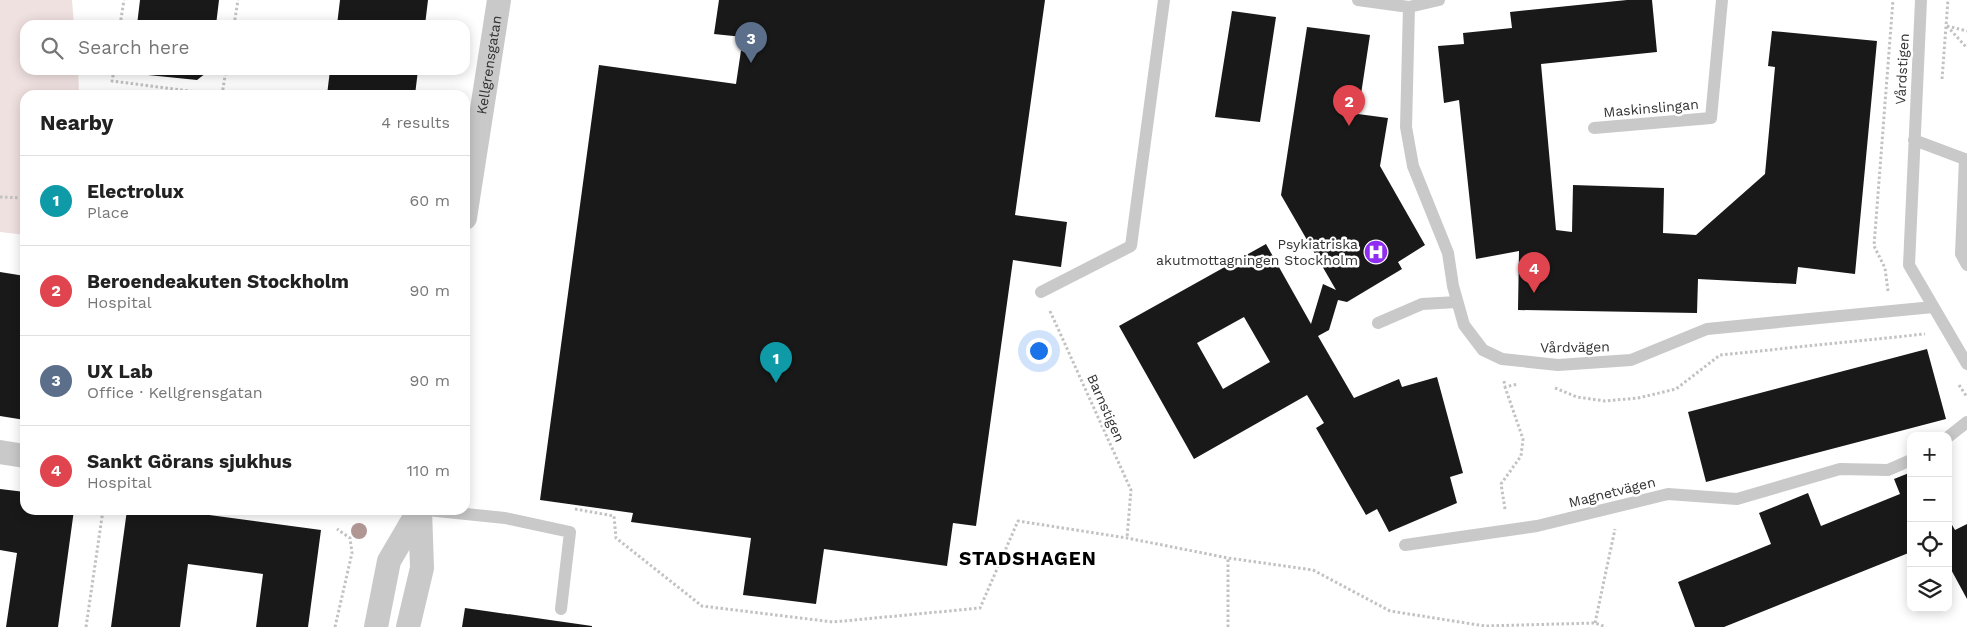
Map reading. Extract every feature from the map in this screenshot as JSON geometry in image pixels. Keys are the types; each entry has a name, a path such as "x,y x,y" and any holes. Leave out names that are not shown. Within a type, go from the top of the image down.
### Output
{"street":[{"name":"Kellgrensgatan","path":"470,186 499,0"},
{"path":"0,452 20,455"},
{"path":"376,627 389,561 416,515"},
{"path":"408,627 422,568 419,515"}],"lane":[{"path":"1041,292 1131,246 1164,0"},
{"path":"1358,0 1409,7 1439,0"},
{"name":"Maskinslingan","path":"1594,128 1711,118 1722,0"},
{"name":"Vårdstigen","path":"1921,0 1909,265 1967,364"},
{"name":"Vårdvägen","path":"1409,7 1406,127 1413,166 1448,253 1464,325 1483,350 1502,359 1558,365 1630,360 1707,329 1933,307"},
{"path":"1914,140 1966,160 1961,254 1967,265"},
{"path":"1378,323 1422,304 1458,302"},
{"path":"1952,434 1967,422"},
{"name":"Magnetvägen","path":"1405,545 1537,526 1668,494 1737,499 1840,469 1888,470 1907,462"},
{"path":"470,514 505,518 570,532 560,609"}],"path":[{"path":"121,20 124,0"},
{"path":"235,20 238,0"},
{"path":"1890,338 1886,268 1874,246 1893,0"},
{"path":"1941,82 1948,0"},
{"path":"1946,26 1967,32"},
{"path":"1946,26 1967,48"},
{"path":"113,75 112,81 182,90"},
{"path":"222,90 225,75"},
{"path":"0,197 20,198"},
{"name":"Barnstigen","path":"1041,292 1131,490 1127,538"},
{"path":"1552,387 1577,397 1606,401 1638,398 1676,389 1720,355 1926,334 1931,342"},
{"path":"1501,484 1521,456 1524,439 1505,387 1502,359"},
{"path":"1957,381 1967,397"},
{"path":"1505,387 1520,384"},
{"path":"1595,623 1620,506"},
{"path":"580,510 614,516 616,538 702,606 833,622 980,608 1018,521 1127,538 1228,558 1313,570 1390,611 1484,626 1595,623 1606,627"},
{"path":"86,627 101,515"},
{"path":"335,627 352,553 350,538 337,529"},
{"path":"1228,558 1228,627"}],"shaded area":[{"path":"0,0 72,0 74,20 20,20 20,75 78,75 79,90 20,90 20,234 0,232"}],"building":[{"path":"140,0 219,0 217,20 138,20"},
{"path":"340,0 428,0 426,20 338,20"},
{"path":"719,0 1045,0 1015,215 1067,222 1061,267 1013,260 976,526 953,523 947,566 824,549 816,604 743,595 751,538 631,522 633,513 540,500 599,65 736,84 743,37 714,34"},
{"path":"1627,0 1652,0 1657,52 1541,64 1556,230 1572,232 1573,185 1664,188 1663,233 1696,235 1765,174 1775,67 1768,66 1772,31 1877,41 1855,274 1798,267 1796,284 1698,279 1697,313 1518,310 1519,251 1476,259 1459,100 1444,103 1438,46 1464,44 1463,33 1512,28 1510,12"},
{"path":"1232,11 1276,17 1260,122 1215,117"},
{"path":"1307,27 1370,35 1358,114 1388,118 1380,166 1425,245 1398,262 1402,269 1347,302 1338,300 1329,330 1318,336 1354,398 1399,379 1402,387 1437,377 1463,473 1450,477 1457,503 1389,532 1377,509 1366,515 1316,428 1324,423 1307,395 1194,459 1119,326 1266,244 1311,324 1323,284 1336,290 1281,195","holes":["1244,317 1270,362 1223,389 1197,343"]},
{"path":"148,75 204,75 197,80"},
{"path":"329,75 417,75 416,90 328,90"},
{"path":"0,272 20,275 20,419 0,416"},
{"path":"1927,349 1946,419 1706,482 1688,412"},
{"path":"1907,474 1907,554 1724,627 1695,627 1678,582 1771,544 1759,513 1808,493 1821,526 1900,494 1894,479"},
{"path":"0,489 20,491 20,515 73,515 58,627 6,627 17,553 0,550"},
{"path":"126,515 209,515 321,530 308,627 256,627 263,574 188,564 180,627 111,627"},
{"path":"1967,524 1967,599 1952,571 1952,525 1955,530"},
{"path":"465,608 592,626 592,627 462,627"}],"place":[{"name":"UX Lab","path":"751,63"},
{"name":"Beroendeakuten Stockholm","path":"1349,126"},
{"name":"Psykiatriska akutmottagningen Stockholm","path":"1376,252"},
{"name":"Sankt Görans sjukhus","path":"1534,293"},
{"name":"Electrolux","path":"776,383"}],"district":[{"name":"STADSHAGEN","path":"1028,558"}]}
